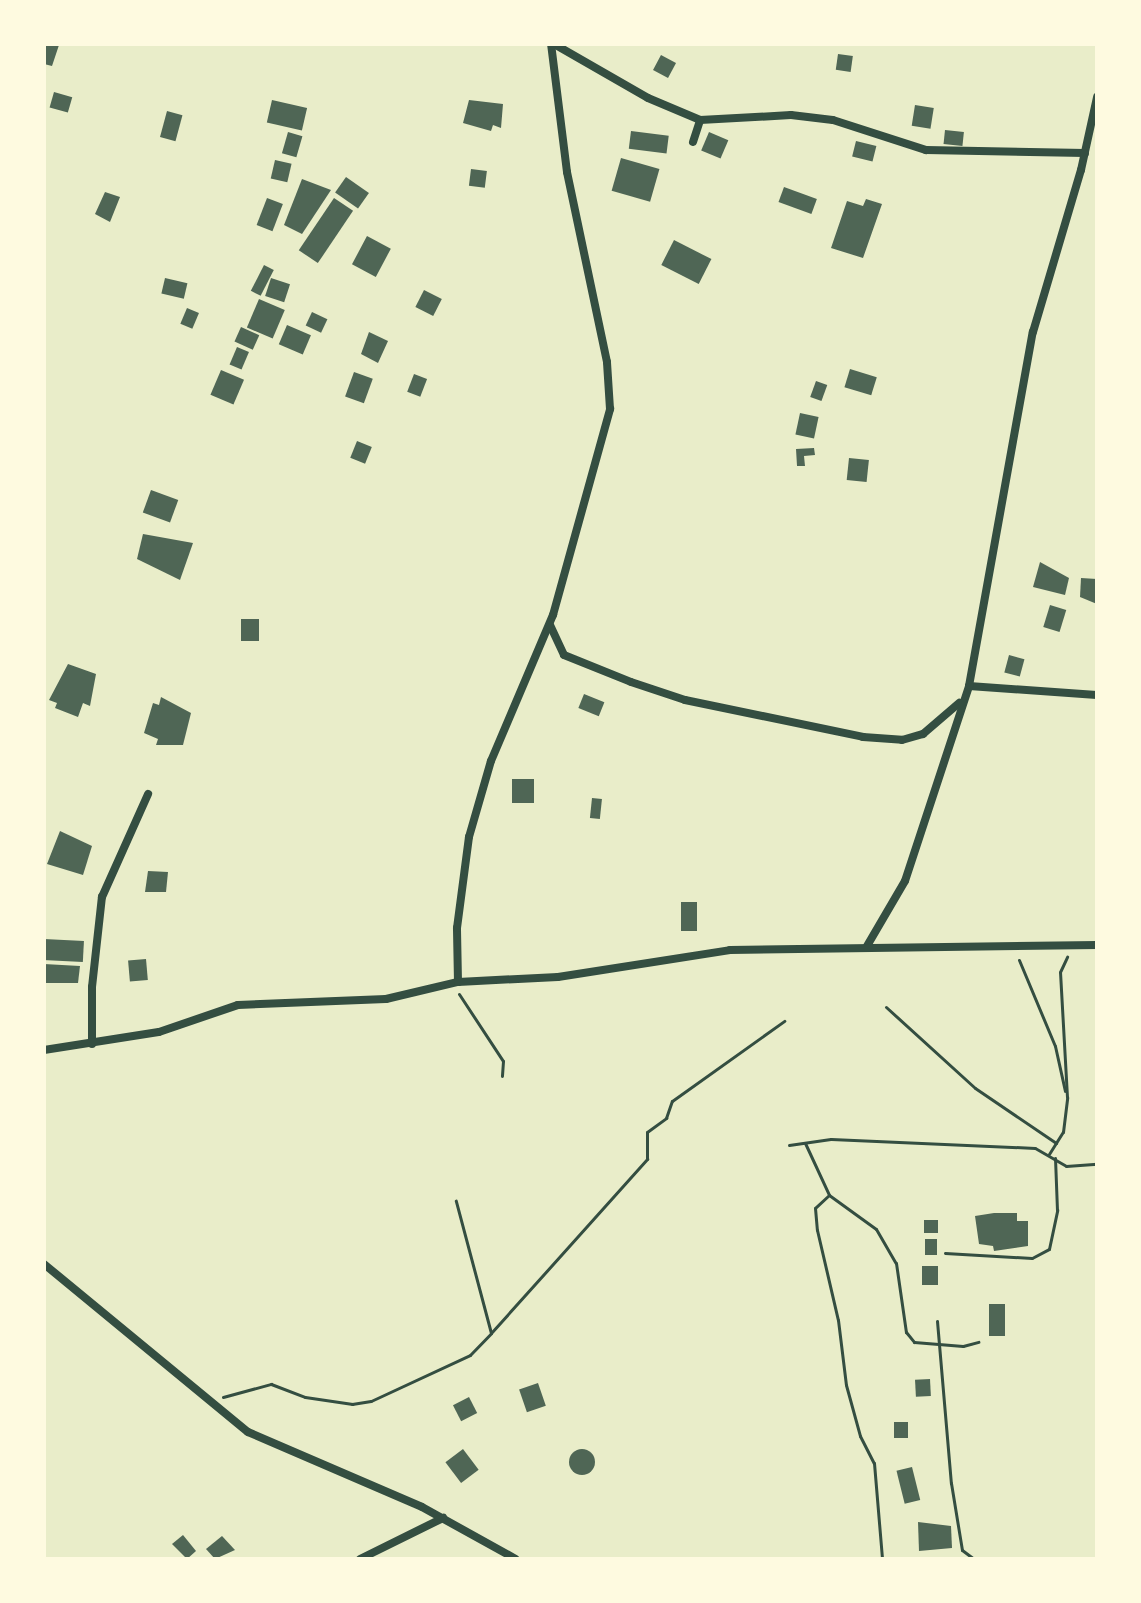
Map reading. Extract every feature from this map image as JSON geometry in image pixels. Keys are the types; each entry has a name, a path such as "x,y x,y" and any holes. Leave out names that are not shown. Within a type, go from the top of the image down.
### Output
{"street":[{"path":"552,44 648,98 700,120 791,115 833,120 926,150 1085,153"},
{"path":"458,982 457,928 469,837 500,737 550,624 580,531 611,395 567,172 552,44"},
{"path":"867,946 905,881 969,686 1033,332 1085,153 1097,97"},
{"path":"693,142 700,120"},
{"path":"550,624 564,655 631,682 685,700 863,737 902,740 923,734 963,699"},
{"path":"969,686 1097,695"},
{"path":"92,1044 92,987 102,897 148,794"},
{"path":"44,1050 159,1032 224,1007 386,999 458,982 558,977 730,950 1097,945"},
{"path":"44,1267 123,1324 209,1403 270,1442 443,1518 516,1559"},
{"path":"360,1559 443,1518"}],"path":[{"path":"1011,946 1031,981 1067,1097"},
{"path":"1049,1154 1063,1132 1067,1097 1060,972 1073,946"},
{"path":"458,982 459,998 503,1061 502,1076"},
{"path":"886,1007 975,1088 1056,1143"},
{"path":"209,1403 271,1384 305,1397 352,1404 371,1401 439,1368 456,1366 491,1333 647,1159 647,1132 666,1118 672,1101 784,1021"},
{"path":"789,1145 831,1139 1005,1146 1049,1154 1066,1166 1097,1164"},
{"path":"805,1143 829,1195 876,1229 896,1263 906,1332 914,1342 940,1346 978,1342"},
{"path":"945,1253 1032,1258 1049,1249 1056,1224 1055,1158"},
{"path":"829,1195 815,1208 817,1230 838,1320 846,1385 860,1436 874,1463 882,1559"},
{"path":"456,1201 491,1333"},
{"path":"937,1321 951,1483 962,1550 974,1559"}],"building":[{"path":"44,44 59,45 52,66 44,64"},
{"path":"838,54 853,56 851,72 836,70"},
{"path":"661,55 676,63 668,78 653,70"},
{"path":"54,92 72,97 68,113 50,107"},
{"path":"272,100 307,108 302,131 267,122"},
{"path":"469,100 503,104 501,128 493,125 491,131 463,123"},
{"path":"915,105 934,108 930,129 912,126"},
{"path":"167,111 182,115 175,141 160,137"},
{"path":"945,130 964,132 962,146 944,144"},
{"path":"631,131 669,136 667,153 629,149"},
{"path":"288,132 302,136 296,157 282,153"},
{"path":"709,132 728,140 721,159 701,150"},
{"path":"856,141 876,146 873,162 852,157"},
{"path":"621,158 659,169 650,202 612,191"},
{"path":"275,160 292,164 287,182 271,179"},
{"path":"471,169 487,171 485,188 469,186"},
{"path":"346,177 369,193 358,209 335,193"},
{"path":"302,179 331,190 302,234 284,225"},
{"path":"784,187 817,199 811,214 779,202"},
{"path":"105,192 120,197 110,222 95,214"},
{"path":"267,198 283,204 272,231 257,225"},
{"path":"334,198 353,211 318,263 299,250"},
{"path":"866,199 882,204 863,258 831,248 847,201 863,206"},
{"path":"367,236 391,249 376,277 352,264"},
{"path":"674,240 711,259 699,284 661,265"},
{"path":"264,265 274,270 261,296 251,291"},
{"path":"165,278 187,283 184,299 161,294"},
{"path":"271,278 290,284 284,302 265,296"},
{"path":"424,290 442,299 433,316 415,307"},
{"path":"259,299 285,310 273,338 247,328"},
{"path":"187,308 199,313 192,329 180,324"},
{"path":"312,312 327,319 321,333 306,326"},
{"path":"287,325 311,335 303,354 279,344"},
{"path":"241,327 259,335 253,350 234,342"},
{"path":"369,332 388,341 378,363 361,354"},
{"path":"237,347 249,352 242,370 230,364"},
{"path":"850,369 877,377 871,395 844,387"},
{"path":"221,370 244,380 233,405 210,395"},
{"path":"354,372 373,379 364,403 345,396"},
{"path":"414,374 427,379 420,397 407,392"},
{"path":"816,381 827,385 821,401 810,397"},
{"path":"800,413 819,417 814,438 795,435"},
{"path":"357,441 372,447 365,464 350,458"},
{"path":"814,448 815,455 804,456 805,466 797,466 796,449"},
{"path":"849,458 869,460 867,482 847,480"},
{"path":"151,490 178,500 170,522 143,513"},
{"path":"143,534 193,543 180,580 137,559"},
{"path":"1040,562 1069,578 1065,595 1033,587"},
{"path":"1081,578 1097,579 1097,604 1080,597"},
{"path":"1050,605 1066,610 1060,632 1043,627"},
{"path":"241,619 259,619 259,641 241,641"},
{"path":"1009,655 1024,659 1020,677 1004,672"},
{"path":"68,664 96,674 90,706 83,703 78,717 55,708 57,703 49,700"},
{"path":"584,694 604,702 599,716 578,708"},
{"path":"161,697 191,713 183,745 156,745 158,739 144,733 153,703 159,705"},
{"path":"512,779 534,779 534,803 512,803"},
{"path":"592,798 602,799 600,819 590,818"},
{"path":"60,831 92,846 83,875 47,864"},
{"path":"148,871 168,872 166,892 145,892"},
{"path":"681,902 697,902 697,931 681,931"},
{"path":"44,939 84,941 83,962 44,960"},
{"path":"146,959 148,980 130,981 128,961"},
{"path":"44,964 80,966 78,983 44,983"},
{"path":"1017,1213 1017,1221 1028,1221 1028,1246 994,1251 993,1246 979,1244 975,1216"},
{"path":"924,1220 938,1220 938,1233 924,1233"},
{"path":"925,1239 937,1239 937,1255 925,1255"},
{"path":"922,1266 938,1266 938,1285 922,1285"},
{"path":"989,1304 1005,1304 1005,1336 989,1336"},
{"path":"930,1379 931,1396 916,1397 915,1380"},
{"path":"538,1383 546,1406 527,1412 519,1390"},
{"path":"469,1397 477,1413 461,1421 453,1405"},
{"path":"894,1422 908,1422 908,1438 894,1438"},
{"path":"463,1449 479,1470 461,1483 445,1462"},
{"path":"582,1449 591,1453 595,1462 591,1471 582,1475 573,1471 569,1462 573,1453"},
{"path":"912,1467 920,1500 905,1504 896,1471"},
{"path":"918,1522 951,1526 952,1548 919,1551"},
{"path":"183,1535 196,1551 187,1559 172,1544"},
{"path":"222,1536 235,1550 215,1559 206,1549"}]}
